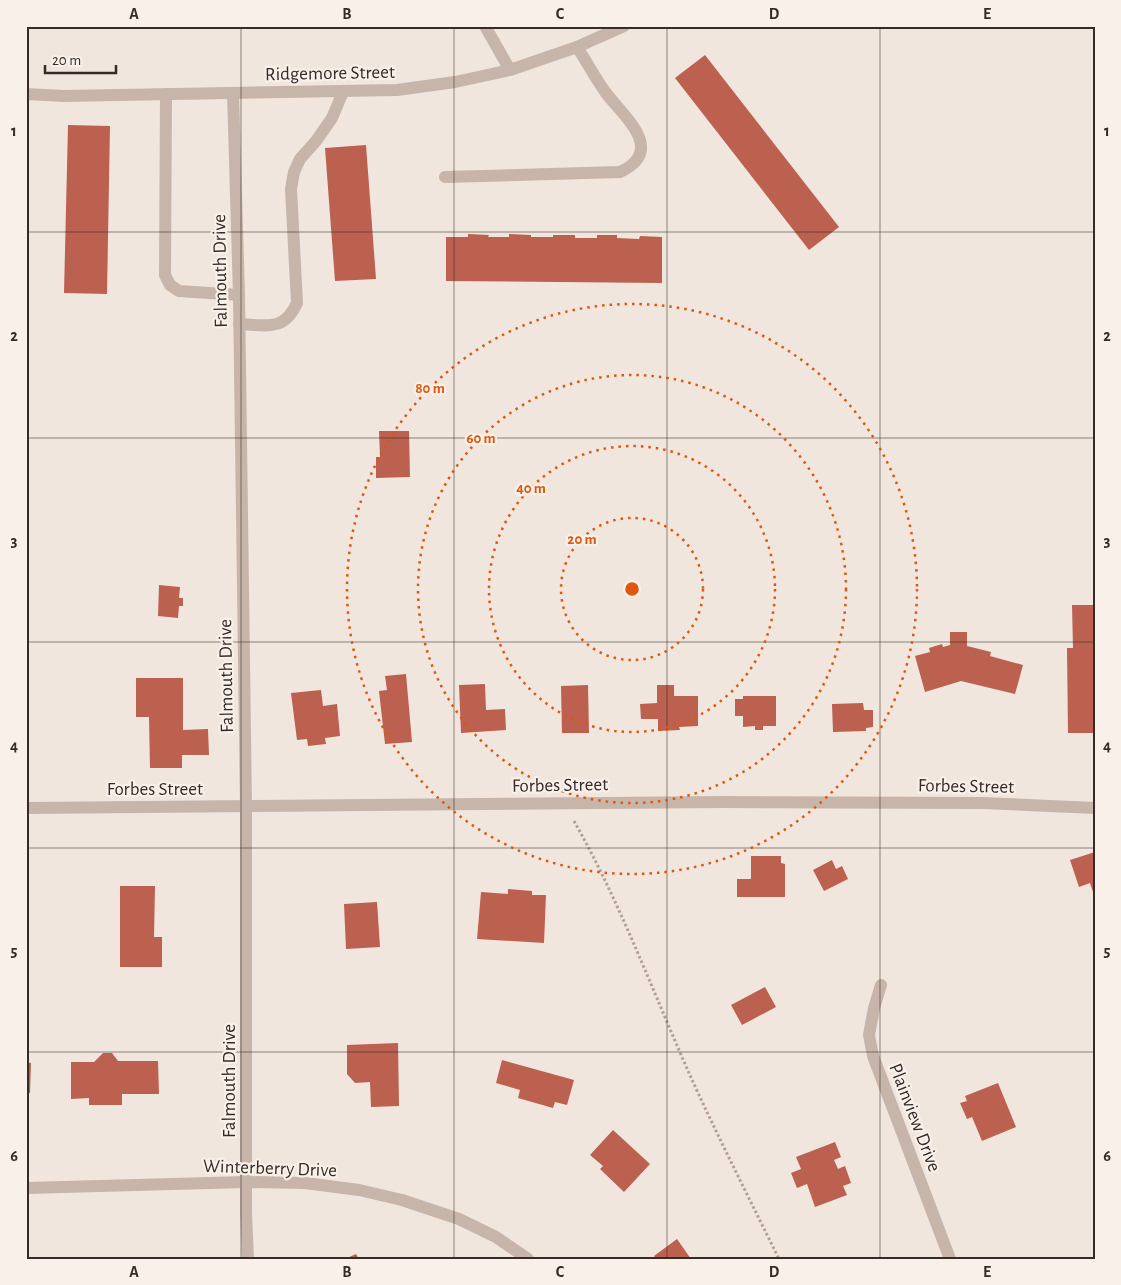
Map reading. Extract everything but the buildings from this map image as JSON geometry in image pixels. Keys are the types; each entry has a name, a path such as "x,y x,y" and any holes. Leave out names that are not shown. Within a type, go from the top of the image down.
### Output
{"street":[{"path":"485,26 510,70"},
{"name":"Ridgemore Street","path":"26,94 64,96 397,90 455,82 510,70 577,47 624,26"},
{"path":"445,177 620,172 631,167 639,158 642,146 639,134 605,91 577,47"},
{"path":"239,324 273,325 282,322 292,314 297,303 291,189 294,172 300,159 316,141 332,118 343,92"},
{"name":"Falmouth Drive","path":"233,93 239,295 246,807 248,1259"},
{"path":"166,94 165,275 170,285 179,291 239,295"},
{"name":"Forbes Street","path":"26,808 563,803 983,803 1095,808"},
{"name":"Plainview Drive","path":"881,984 869,1035 873,1056 950,1259"},
{"name":"Winterberry Drive","path":"26,1188 247,1182 305,1183 359,1190 402,1200 459,1219 496,1237 528,1259"}],"path":[{"path":"563,803 590,850 694,1083 779,1259"}]}
